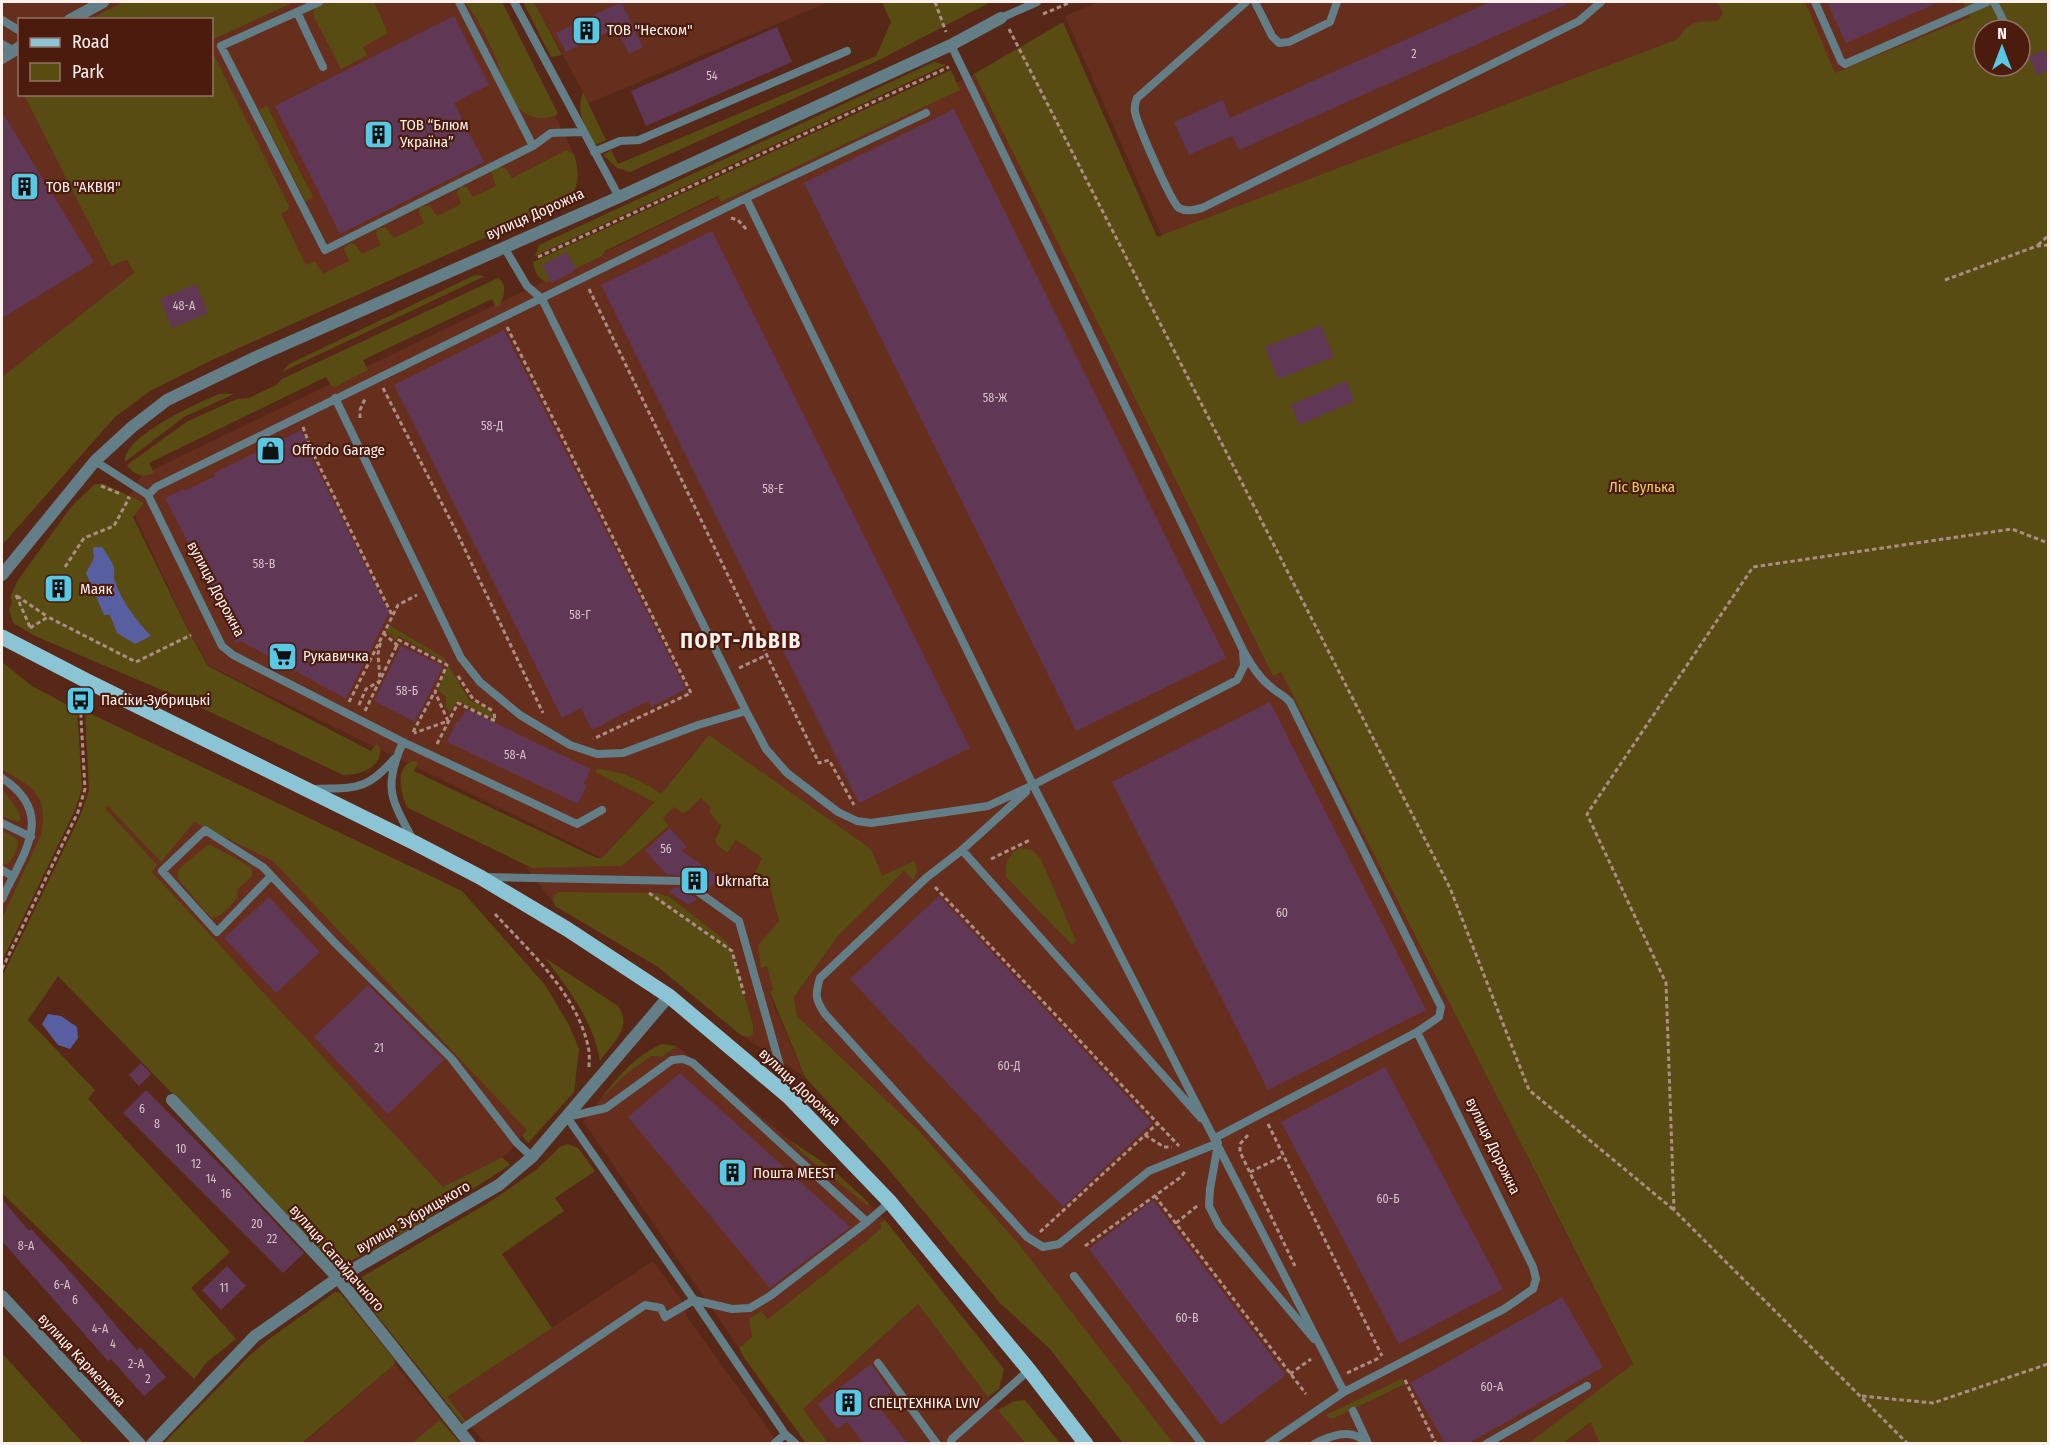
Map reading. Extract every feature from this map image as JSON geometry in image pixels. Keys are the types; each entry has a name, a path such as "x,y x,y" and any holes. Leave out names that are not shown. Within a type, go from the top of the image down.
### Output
{"main road":[{"name":"вулиця Дорожна","path":"2,637 480,877 567,929 669,996 789,1097 890,1202 1029,1370 1086,1443"}],"street":[{"path":"74,18 103,2"},
{"name":"вулиця Дорожна","path":"2,575 95,460 167,400 256,357 619,197 951,45 1001,18"},
{"path":"2,58 17,49"},
{"name":"вулиця Зубрицького","path":"152,1443 255,1336 338,1278 499,1185 532,1157 669,996"},
{"name":"вулиця Сагайдачного","path":"172,1100 338,1278 470,1443"},
{"name":"вулиця Кармелюка","path":"2,1296 140,1443"}],"lane":[{"path":"319,2 221,45 325,250 533,146 550,133 583,132"},
{"path":"459,2 533,146"},
{"path":"514,2 619,197"},
{"path":"1001,18 1037,2"},
{"path":"1246,2 1137,98 1134,105 1138,124 1172,199 1182,210 1202,208 1578,21 1601,2"},
{"path":"1255,2 1272,36 1279,43 1289,42 1330,22 1337,2"},
{"path":"1815,2 1841,62 1845,64 1987,2"},
{"path":"1994,2 2002,18"},
{"path":"297,12 323,68"},
{"path":"2,20 18,30"},
{"path":"2,44 17,49"},
{"path":"951,45 1243,650 1256,672 1272,689 1281,693 1290,702 1438,997 1441,1006 1439,1017 1417,1032 1216,1140 1149,1171 1059,1244 1043,1247 1027,1237 825,1014 818,1003 816,993 820,978 926,878 962,850 1033,785"},
{"path":"594,152 620,141 639,140 847,51"},
{"path":"95,460 148,495 156,487 335,398 926,113"},
{"path":"746,198 1033,785 1344,1392"},
{"path":"504,247 528,286 542,299 766,749 781,767 818,798 857,822 871,823 988,806 1237,680 1244,666 1243,650"},
{"path":"335,398 461,658 480,682 520,715 570,745 597,754 623,753 698,725 746,711"},
{"name":"вулиця Дорожна","path":"148,495 222,646 233,655 403,742 577,824 602,810"},
{"name":"вулиця Дорожна","path":"403,742 396,757 391,782 392,801 415,843"},
{"name":"вулиця Дорожна","path":"307,790 359,787 379,777 396,757"},
{"path":"2,778 17,788 25,798 31,812 31,837 2,898"},
{"path":"2,823 31,837"},
{"path":"271,876 217,932 162,871 206,830 263,867 451,1058 517,1143 532,1157"},
{"path":"962,850 1209,1127"},
{"path":"2,870 12,876"},
{"path":"480,877 682,881 739,921 789,1097"},
{"name":"вулиця Дорожна","path":"1268,1443 1344,1392 1504,1309 1533,1289 1536,1279 1533,1267 1417,1032"},
{"path":"796,1443 785,1434 567,1117 606,1108 672,1060 683,1059 693,1063 867,1222"},
{"path":"1216,1140 1209,1196 1209,1206 1214,1216 1226,1235 1322,1348"},
{"path":"460,1430 645,1305 661,1308 665,1317 694,1300 732,1309 750,1308 770,1296 890,1202"},
{"path":"1074,1276 1202,1443"},
{"path":"878,1364 937,1443"},
{"path":"950,1443 1029,1370"},
{"path":"1486,1443 1587,1386"},
{"path":"1353,1411 1367,1443"},
{"path":"774,1443 785,1434"},
{"path":"1314,1443 1334,1435 1352,1434 1367,1443"}],"path":[{"path":"935,2 951,45"},
{"path":"1040,16 1071,2"},
{"path":"1001,18 1450,888 1529,1090 1674,1210 1908,1443"},
{"path":"1000,33 1019,25"},
{"path":"538,257 959,62"},
{"path":"729,218 738,220 746,229 751,240"},
{"path":"2037,246 2049,236"},
{"path":"1945,280 2037,246 2049,245"},
{"path":"589,290 819,763 829,760 853,804 859,809"},
{"path":"514,323 506,327 691,693 588,741"},
{"path":"380,389 383,387 458,535 543,714"},
{"path":"360,422 360,410 365,398 373,394"},
{"path":"302,425 311,449 392,615"},
{"path":"65,567 84,538 114,526 129,498 101,486"},
{"path":"1674,1210 1666,983 1587,813 1753,567 2012,530 2049,543"},
{"path":"30,628 16,595 48,617 136,662 190,635"},
{"path":"349,703 398,605 417,595"},
{"path":"27,634 30,628 48,617"},
{"path":"383,633 397,645"},
{"path":"380,681 378,654 383,633"},
{"path":"365,711 399,640 447,665 412,733 448,721"},
{"path":"737,669 767,655"},
{"path":"358,707 366,689 380,681"},
{"path":"435,692 448,721"},
{"path":"2,969 78,812 86,789 80,700"},
{"path":"437,745 458,703 495,721 494,712"},
{"path":"991,859 1030,840"},
{"path":"942,883 935,887 1181,1148 1164,1147 1145,1135"},
{"path":"645,893 650,893 732,951 744,994"},
{"path":"495,914 561,990 582,1025 589,1047 590,1077"},
{"path":"1041,1232 1158,1123"},
{"path":"1268,1124 1382,1356 1341,1376"},
{"path":"1249,1135 1240,1144 1240,1152 1297,1269"},
{"path":"1250,1172 1283,1156"},
{"path":"1085,1246 1181,1177 1189,1162"},
{"path":"1155,1196 1306,1394"},
{"path":"1176,1222 1197,1206"},
{"path":"1290,1374 1311,1359"},
{"path":"1860,1396 1933,1403 2049,1364"},
{"path":"1406,1380 1436,1443"}],"shaded area":[{"path":"2,2 498,2 574,154 566,150 303,285 213,96 213,18 18,18 18,96 27,96 111,266 127,260 134,274 2,377"},
{"path":"534,2 829,2 589,103"},
{"path":"1098,2 2048,2 2048,162 1274,491 1065,16"},
{"path":"974,74 1273,676 1281,672 1633,1365 1548,1443 1171,1443 1018,1243 919,1131 797,1016 794,997 838,936 903,872 882,876 695,751 661,794 602,858 209,666 191,635 127,499 142,475"},
{"path":"2,758 71,793 2,938"},
{"path":"142,776 521,969 554,1098 507,1154 443,1188 98,814"},
{"name":"Ukrnafta","path":"701,798 711,808 709,812 721,826 716,834 717,845 720,848 727,853 736,840 762,858 779,921 759,945 762,968 767,966 774,990 770,993 774,1006 805,1077 744,1037 749,1037 754,1028 732,951 726,941 670,897 657,893 613,893 553,897 554,904 525,866 532,868 622,866 669,826 663,818 674,807"},
{"path":"677,1046 791,1141 804,1155 868,1206 869,1203 885,1220 880,1223 881,1228 869,1239 768,1319 761,1311 752,1337 739,1348 583,1121 624,1076 651,1056 662,1057"},
{"path":"653,1261 682,1301 688,1318 778,1443 485,1443 447,1397"},
{"path":"918,1304 1025,1443 828,1443 802,1410"},
{"path":"395,1364 460,1443 302,1444"},
{"path":"1592,1422 1600,1443 1564,1444"}],"green space":[{"path":"123,2 294,2 213,40 213,18 93,18"},
{"path":"324,2 374,2 388,33 363,47 367,55 341,69 314,17 316,8"},
{"path":"465,2 502,2 558,114 545,118 529,115 514,102 494,54"},
{"path":"523,2 534,2 562,55 551,57"},
{"path":"882,2 991,2 875,62 630,172 617,168 603,155 611,150 618,164 876,56 891,22"},
{"name":"Ліс Вулька","path":"1717,2 1805,2 1835,73 1970,17 1963,2 2048,2 2048,1443 1600,1444 1591,1422 1564,1443 1529,1443 1633,1364 1281,672 1273,676 974,74 1063,22 1157,237 1678,39 1686,28 1694,23 1718,21 1723,13"},
{"path":"213,53 289,206 289,209 281,214 306,265 315,261 323,274 349,261 344,248 350,243 355,244 362,254 381,245 376,234 377,229 385,227 394,238 424,223 419,213 420,207 429,205 437,216 461,204 457,192 461,186 467,187 473,197 496,186 491,172 499,167 506,169 512,178 566,150 574,154 576,160 578,178 569,200 210,361 150,391 115,417 2,545 2,377 134,273 127,260 111,266 25,96 213,96"},
{"path":"934,62 946,65 535,256 539,245"},
{"path":"951,70 960,90 721,202 718,196 547,282 541,279 536,272 533,262"},
{"path":"583,92 606,140 595,145 581,113"},
{"path":"267,106 313,197 306,202 259,110"},
{"path":"475,275 485,276 282,372 289,364"},
{"path":"498,278 504,287 500,306 496,307 492,299 363,360 368,370 335,387 331,386 326,377 149,463 154,473 139,475 127,465 188,421 237,399 249,398 276,385 282,379"},
{"path":"219,394 234,394 184,417 125,462 128,452 148,431"},
{"path":"95,484 104,484 144,503 133,517 208,666 371,751 376,744 380,748 380,755 374,765 363,772 343,775 185,700 35,636 13,623 9,610 12,602 10,597 18,580 72,506"},
{"path":"389,625 444,658 447,663 399,636 396,640 386,631"},
{"path":"2,662 32,686 77,710 82,788 75,810 2,961 2,918 41,835 43,810 40,801 30,787 2,770"},
{"path":"447,663 469,700 488,709 493,715 492,718 457,701 450,712 446,708 446,697 438,690"},
{"path":"85,711 462,891 545,985 569,1025 579,1049 574,1092 528,1143 522,1136 527,1130 273,861 194,822 161,862 108,806 105,808 157,865 152,872 443,1187 502,1157 510,1165 411,1229 345,1264 335,1266 58,976 28,1020 95,1090 88,1099 230,1252 191,1288 236,1339 207,1362 194,1379 2,1193 2,977 81,814 89,790"},
{"path":"709,735 871,849 882,876 914,861 917,871 913,880 904,871 838,936 794,997 797,1016 919,1131 1018,1243 1173,1443 1123,1443 1050,1349 1000,1303 885,1165 805,1077 770,992 773,990 767,966 761,968 758,945 779,921 769,884 755,873 762,858 736,840 727,853 717,845 715,840 721,826 709,812 711,808 701,798 684,814 674,807 663,818 669,826 622,866 532,868 408,808 401,787 402,772 405,767 410,762 418,761 414,771 597,858 602,858 654,802 595,772 597,769 631,777 661,794"},
{"path":"2,789 18,810 21,820 17,822 2,816"},
{"path":"2,830 18,840 15,854 6,865 2,864"},
{"path":"207,845 249,866 252,870 252,876 237,890 237,898 232,904 222,914 211,918 178,879 178,870"},
{"path":"1019,848 1032,850 1041,859 1076,941 1074,944 1071,944 1006,877 1008,860"},
{"path":"559,892 657,893 670,897 726,941 732,951 753,1025 753,1033 749,1037 742,1036 658,967 555,906 553,899"},
{"path":"545,958 618,1006 623,1021 620,1035 600,1061 597,1046 586,1019"},
{"path":"662,1044 677,1046 662,1057 651,1056 624,1076 599,1101 619,1076 635,1061"},
{"path":"791,1141 830,1167 869,1203 868,1206 804,1155"},
{"path":"568,1144 578,1148 595,1171 555,1198 564,1211 502,1254 552,1328 447,1397 467,1422 462,1422 359,1293 358,1286 362,1277 493,1200 537,1169 561,1146"},
{"path":"885,1220 1004,1369 999,1389 988,1397 918,1304 803,1409 828,1443 806,1443 739,1348 752,1337 749,1319 761,1311 768,1319 869,1239 881,1228 880,1223"},
{"path":"335,1292 340,1293 394,1359 395,1364 302,1443 164,1443 250,1355"},
{"path":"2,1353 83,1443 2,1443"},
{"path":"1401,1379 1405,1384 1334,1418 1326,1415"},
{"path":"1025,1400 1060,1443 1025,1443 998,1410 1014,1401"},
{"path":"440,1420 460,1443 412,1443"}],"water":[{"path":"93,547 102,547 107,554 114,567 114,579 121,596 151,636 135,644 117,633 110,615 104,615 86,573 94,558"},
{"path":"48,1014 61,1016 77,1027 78,1038 70,1049 58,1045 42,1024"}],"building":[{"name":"ТОВ \"Неском\"","path":"621,2 643,47 629,54 616,28 566,52 556,33"},
{"path":"1490,2 1572,2 1239,150 1232,136 1189,155 1174,122 1223,100 1230,118"},
{"path":"1827,2 1939,2 1846,43"},
{"name":"ТОВ “Блюм Україна”","path":"454,16 489,85 454,103 484,162 340,234 275,106"},
{"path":"777,27 792,62 646,126 631,91"},
{"path":"2044,50 2049,59 2049,70 2037,75 2032,64 2032,56"},
{"path":"954,109 1226,658 1076,731 804,183"},
{"name":"ТОВ \"АКВІЯ\"","path":"2,112 94,262 2,318"},
{"path":"712,231 970,748 859,803 601,285"},
{"path":"567,252 576,270 552,283 542,265"},
{"path":"196,284 208,313 172,328 160,299"},
{"path":"1321,325 1334,357 1278,379 1265,347"},
{"path":"504,330 686,689 651,707 648,701 592,730 581,708 562,718 394,385"},
{"path":"1346,381 1355,401 1299,425 1291,405"},
{"path":"301,430 309,444 306,446 389,613 346,699 241,641 236,644 206,583 210,582 198,557 196,558 165,498 215,476 214,473"},
{"name":"Маяк","path":"59,581 65,583 67,589 65,595 59,597 53,595 51,589 53,583"},
{"path":"401,646 443,666 415,722 374,701"},
{"path":"1270,702 1426,1010 1268,1090 1112,782"},
{"path":"466,709 591,769 584,784 587,785 578,804 447,742 457,721 459,722"},
{"path":"670,828 687,847 682,851 721,878 707,890 686,876 666,874 645,850"},
{"path":"674,887 681,887 697,899 689,905 669,892"},
{"path":"939,896 1152,1123 1063,1207 850,979"},
{"path":"269,897 320,952 276,993 224,938"},
{"path":"368,985 444,1060 388,1114 314,1037"},
{"path":"141,1063 151,1074 139,1086 129,1075"},
{"path":"1385,1067 1503,1289 1399,1344 1281,1122"},
{"name":"Пошта MEEST","path":"680,1073 850,1227 770,1288 628,1117"},
{"path":"146,1090 304,1253 283,1273 123,1113"},
{"path":"2,1199 29,1231 31,1229 67,1268 137,1350 140,1347 166,1377 144,1396 111,1359 108,1361 2,1241"},
{"path":"1153,1200 1286,1375 1221,1425 1089,1249"},
{"path":"227,1266 246,1286 221,1310 202,1290"},
{"path":"1562,1297 1603,1367 1469,1443 1445,1443 1410,1383"},
{"name":"СПЕЦТЕХНІКА LVIV","path":"871,1364 891,1392 876,1403 907,1443 863,1443 847,1422 837,1429 818,1404"}],"place":[{"name":"ТОВ \"Неском\"","path":"586,30"},
{"name":"ТОВ “Блюм Україна”","path":"379,134"},
{"name":"ТОВ \"АКВІЯ\"","path":"25,187"},
{"name":"Offrodo Garage","path":"271,450"},
{"name":"Маяк","path":"59,589"},
{"name":"Рукавичка","path":"282,656"},
{"name":"Пасіки-Зубрицькі","path":"80,700"},
{"name":"Ukrnafta","path":"695,881"},
{"name":"Пошта MEEST","path":"732,1173"},
{"name":"СПЕЦТЕХНІКА LVIV","path":"848,1403"}],"district":[{"name":"ПОРТ-ЛЬВІВ","path":"741,641"}]}
